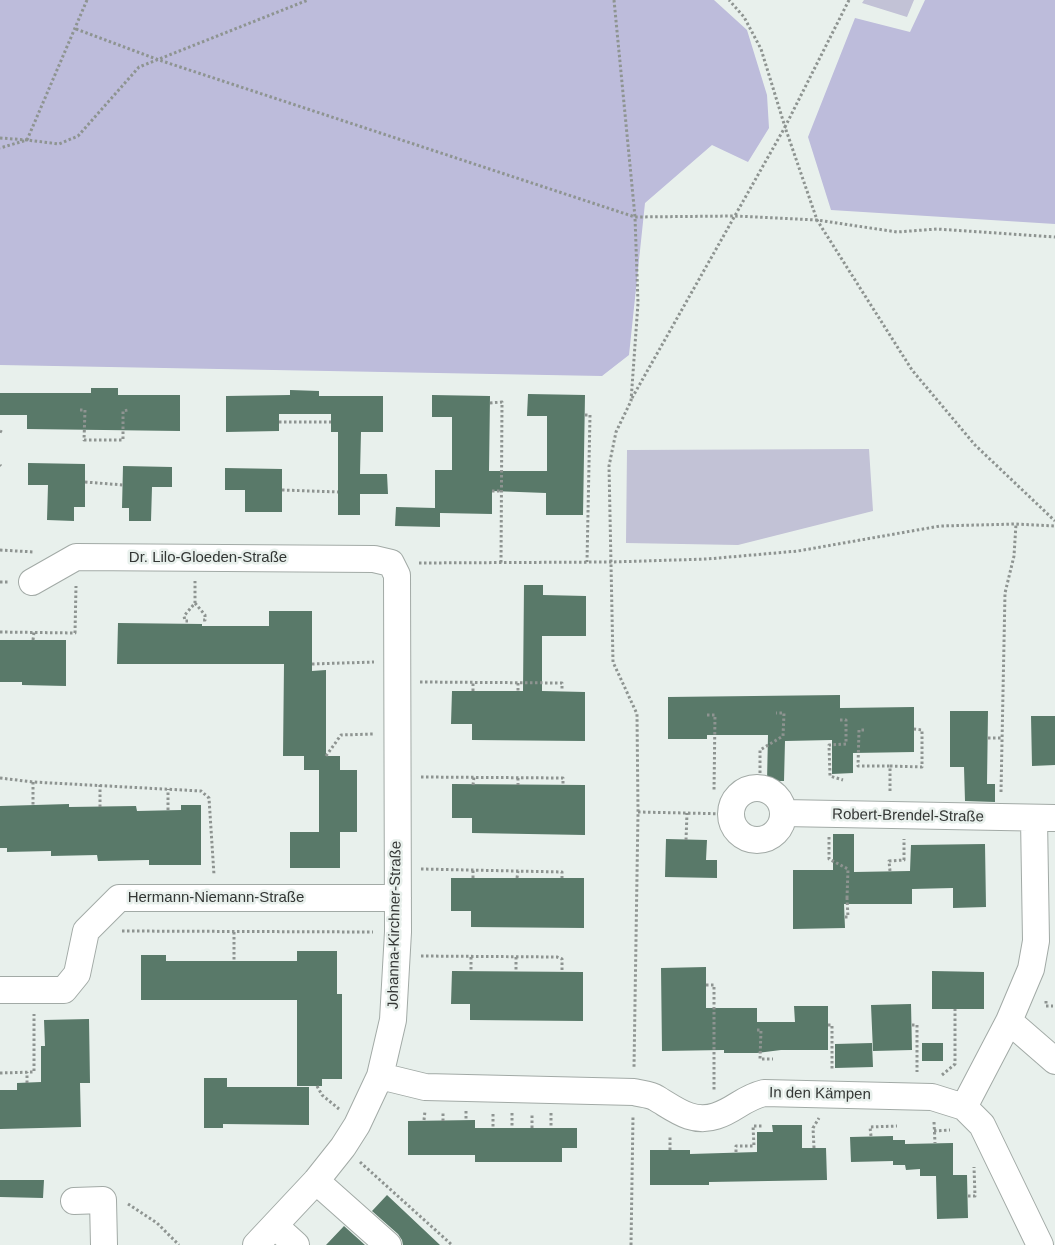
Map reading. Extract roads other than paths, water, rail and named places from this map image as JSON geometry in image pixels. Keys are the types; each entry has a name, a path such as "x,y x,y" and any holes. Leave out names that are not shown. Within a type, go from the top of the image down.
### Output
{"street":[{"name":"Dr. Lilo-Gloeden-Straße","path":"32,582 76,557 374,559 391,563"},
{"name":"Johanna-Kirchner-Straße","path":"256,1245 316,1180 357,1125 380,1076 393,1020 398,944 398,777 397,575 391,563"},
{"path":"760,788 771,793 780,801 783,813 781,826 773,835 761,840 749,840 738,833 731,822 730,814 736,798 742,792 760,788"},
{"name":"Robert-Brendel-Straße","path":"783,813 1044,818 1036,940 1031,969 1009,1021 964,1107"},
{"name":"Hermann-Niemann-Straße","path":"0,990 64,990 77,974 86,931 119,898 398,898"},
{"path":"1009,1021 1055,1061"},
{"name":"In den Kämpen","path":"380,1076 425,1087 634,1092 654,1097 672,1109 701,1119 714,1117 729,1111 751,1096 764,1093 932,1097 964,1107 982,1126 1040,1245"},
{"path":"316,1180 388,1245"},
{"path":"74,1201 103,1200 104,1245"},
{"path":"275,1226 296,1245"}]}
